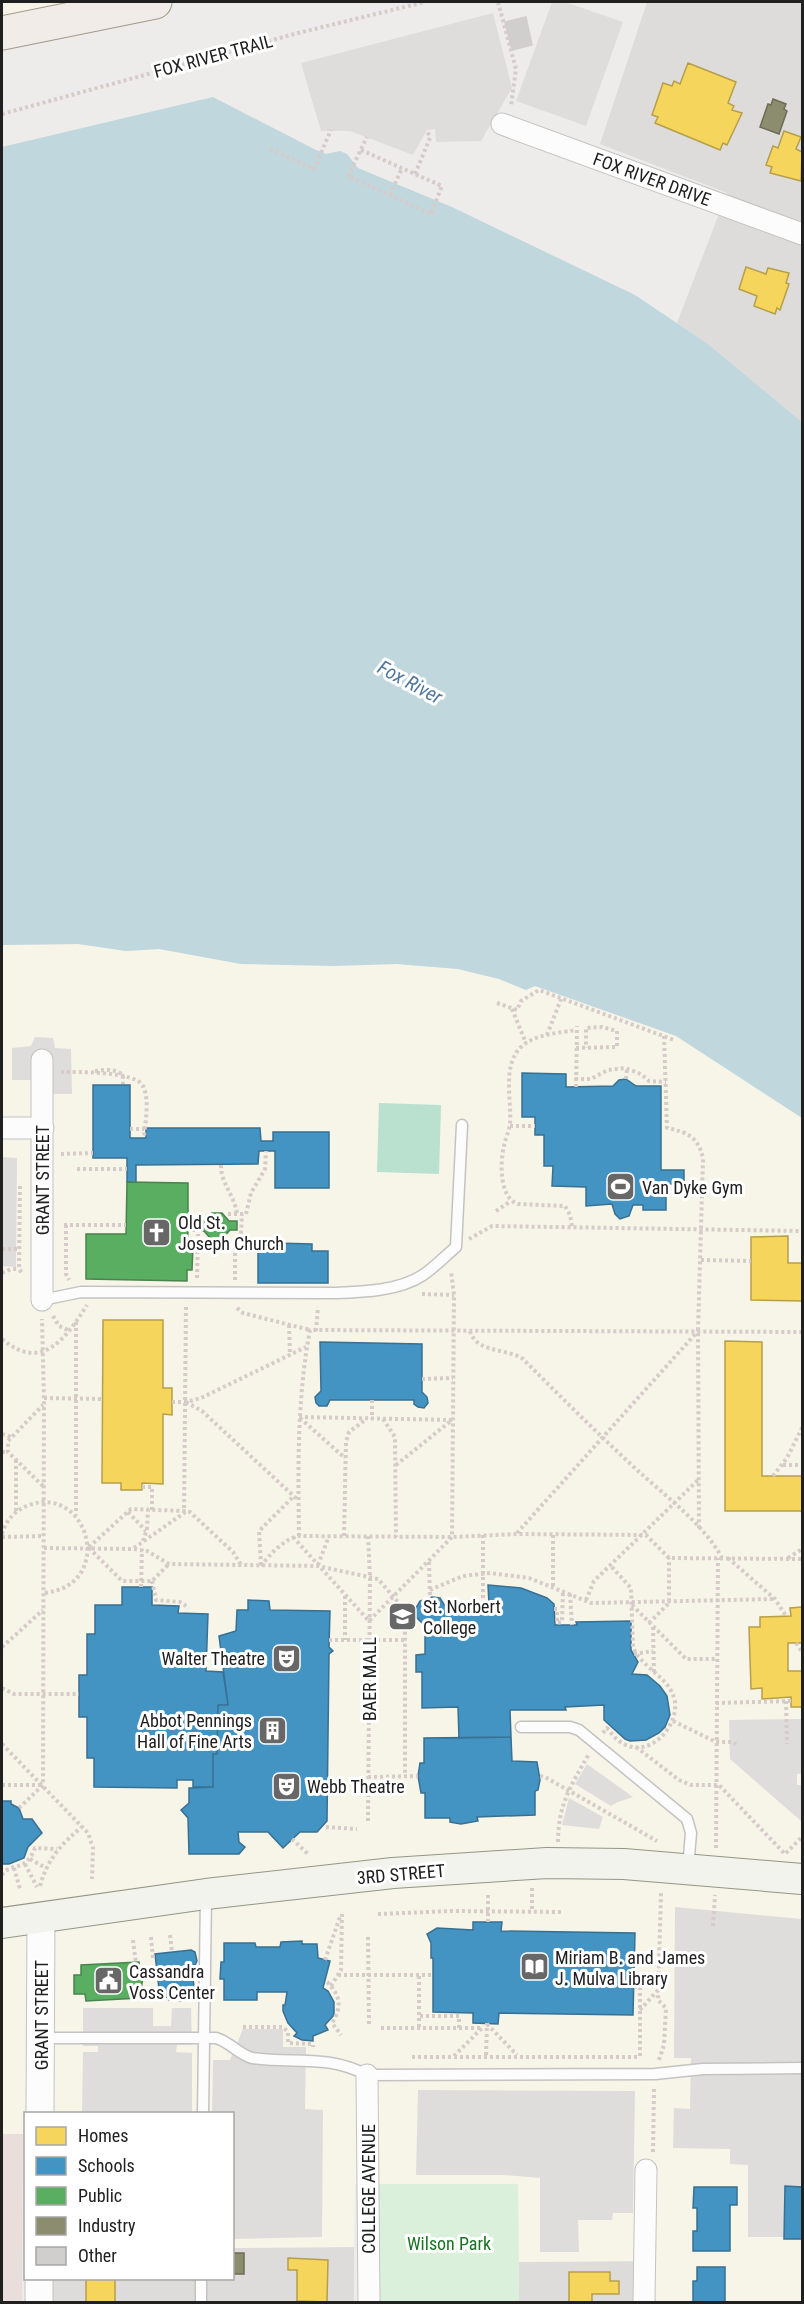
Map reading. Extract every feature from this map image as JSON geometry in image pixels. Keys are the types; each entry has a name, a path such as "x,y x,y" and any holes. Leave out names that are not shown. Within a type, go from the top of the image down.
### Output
{"main road":[{"path":"2,33 155,2"},
{"name":"3RD STREET","path":"2,1923 206,1894 393,1873 558,1863 688,1869 802,1879"}],"street":[{"name":"FOX RIVER DRIVE","path":"502,124 802,234"},
{"name":"GRANT STREET","path":"42,1066 42,1300"},
{"path":"2,1128 43,1128"},
{"name":"GRANT STREET","path":"40,2112 41,1917"},
{"name":"COLLEGE AVENUE","path":"367,2075 369,2302"},
{"path":"644,2302 646,2170"},
{"path":"39,2280 39,2302"}],"lane":[{"path":"42,1300 81,1292 334,1293 399,1285 423,1275 453,1250 462,1125"},
{"path":"521,1727 570,1727 579,1730 687,1819 691,1833 688,1869"},
{"path":"203,2112 206,1894"},
{"path":"41,2038 205,2038 223,2041 237,2052 252,2058 313,2060 351,2067 367,2075 655,2074 703,2069 802,2068"},
{"path":"201,2280 201,2302"}],"path":[{"name":"FOX RIVER TRAIL","path":"2,114 287,36 425,2"},
{"path":"498,2 516,69 512,104 502,124"},
{"path":"270,149 314,169 331,130"},
{"path":"415,174 430,138 427,130"},
{"path":"361,150 442,186 431,214 348,176 367,137"},
{"path":"390,195 402,168"},
{"path":"497,1003 517,1010 521,1002 539,990 674,1040"},
{"path":"547,1035 561,999"},
{"path":"512,1008 526,1043"},
{"path":"572,1226 566,1206 518,1204 511,1201 503,1185 502,1167 503,1150 510,1126 512,1061 520,1047 547,1035 577,1028 576,1088"},
{"path":"576,1048 586,1048 617,1047 617,1031 586,1028 586,1048"},
{"path":"664,1036 667,1128 682,1131 693,1137 702,1152 698,1330 699,1528"},
{"path":"42,1066 123,1075 139,1080 143,1086 146,1103 144,1138"},
{"path":"576,1079 591,1079 608,1071 627,1069 640,1074 649,1081 666,1082"},
{"path":"626,1079 627,1069"},
{"path":"123,1075 123,1084"},
{"path":"661,1113 667,1113"},
{"path":"510,1126 535,1126"},
{"path":"130,1129 144,1129"},
{"path":"228,1214 246,1214 248,1211 251,1193 265,1169 266,1151"},
{"path":"43,1153 93,1153"},
{"path":"221,1165 223,1179 240,1214 239,1241 235,1245 235,1293 237,1308 243,1313 310,1330 802,1332"},
{"path":"77,1169 127,1169"},
{"path":"496,1211 511,1201"},
{"path":"622,1219 622,1227"},
{"path":"42,1225 126,1225"},
{"path":"293,1537 369,1621 452,1537 453,1250 492,1226 802,1231"},
{"path":"184,1511 186,1304 192,1291 198,1234"},
{"path":"197,1240 239,1241"},
{"path":"2,1249 19,1249"},
{"path":"701,1260 751,1260"},
{"path":"2,1273 10,1269 19,1269"},
{"path":"418,1294 454,1295"},
{"path":"19,1808 43,1785 42,1300"},
{"path":"2,1341 25,1352 43,1351 57,1344 88,1303 92,1302"},
{"path":"186,1304 196,1304"},
{"path":"309,1304 327,1304"},
{"path":"75,1322 75,1516"},
{"path":"289,1325 290,1354"},
{"path":"299,1536 299,1417 310,1330"},
{"path":"517,1534 698,1330"},
{"path":"470,1331 472,1338 479,1344 516,1354 523,1359 699,1528 714,1544 720,1558 716,1785 688,1869 658,1989 658,2000 666,2008 664,2045 655,2074 652,2171 646,2170"},
{"path":"172,1402 186,1402 201,1398 307,1346"},
{"path":"422,1379 453,1378"},
{"path":"44,1398 102,1398"},
{"path":"372,1400 372,1419"},
{"path":"186,1402 202,1411 299,1500"},
{"path":"8,1452 8,1441 11,1437 44,1404"},
{"path":"299,1417 452,1420"},
{"path":"299,1417 345,1458"},
{"path":"344,1536 346,1437 355,1426 366,1419"},
{"path":"383,1419 395,1437 396,1537"},
{"path":"396,1466 452,1420"},
{"path":"773,1476 782,1465 802,1428"},
{"path":"2,1434 11,1437"},
{"path":"2,1452 8,1452 44,1486"},
{"path":"16,1459 16,1512"},
{"path":"782,1465 802,1465"},
{"path":"586,1601 594,1581 699,1479"},
{"path":"141,1587 142,1550 152,1487 142,1487"},
{"path":"261,1566 260,1530 294,1496"},
{"path":"43,1536 2,1535 9,1519 26,1506 43,1503 59,1505 75,1516 83,1527 88,1548 85,1566 73,1582 61,1589 43,1593"},
{"path":"88,1548 131,1509 184,1511 190,1512 233,1552 241,1565"},
{"path":"134,1549 184,1511"},
{"path":"128,1512 146,1531"},
{"path":"553,1534 553,1586"},
{"path":"483,1535 483,1605"},
{"path":"261,1566 269,1556 293,1537 299,1536 646,1535 669,1558 802,1558"},
{"path":"318,1566 329,1536"},
{"name":"BAER MALL","path":"368,1536 370,1577 368,1821"},
{"path":"44,1548 142,1550 168,1564 318,1566 378,1579 405,1610 405,1776"},
{"path":"88,1548 122,1581 152,1581 168,1564"},
{"path":"786,1558 802,1549"},
{"path":"649,1623 669,1603 669,1558"},
{"path":"728,1558 775,1599 786,1616"},
{"path":"429,1562 430,1597"},
{"path":"558,1863 558,1824 563,1800 595,1743 607,1728 622,1744 635,1746 656,1741 669,1729 675,1711 673,1696 664,1682 640,1662 635,1654 631,1588 610,1565"},
{"path":"430,1590 452,1579 483,1573 511,1574 553,1586 591,1603 775,1599"},
{"path":"152,1581 156,1600 180,1602 189,1608"},
{"path":"554,1609 557,1609 557,1623 562,1622 563,1591"},
{"path":"570,1594 572,1625"},
{"path":"345,1596 345,1640"},
{"path":"631,1602 686,1659 717,1659"},
{"path":"2,1647 43,1609"},
{"path":"653,1627 654,1674"},
{"path":"329,1640 405,1640"},
{"path":"796,1643 802,1652"},
{"path":"635,1654 653,1651"},
{"path":"2,1688 14,1694 79,1694"},
{"path":"716,1703 789,1701 787,1744"},
{"path":"673,1721 716,1742 736,1744"},
{"path":"2,1744 82,1827 91,1840 92,1879"},
{"path":"635,1746 679,1780 691,1785 716,1785 785,1854 802,1836"},
{"path":"368,1777 418,1776"},
{"path":"540,1776 662,1843 688,1869 713,1926"},
{"path":"2,1785 43,1785"},
{"path":"25,1864 38,1887 58,1849 82,1827"},
{"path":"326,1827 357,1829"},
{"path":"292,1839 308,1854"},
{"path":"2,1875 5,1870 25,1864 35,1848 58,1849"},
{"path":"30,1859 46,1868"},
{"path":"14,1868 20,1889"},
{"path":"531,1887 532,1912"},
{"path":"488,1893 488,1922"},
{"path":"378,1914 406,1911 561,1912"},
{"path":"325,1960 342,1913 341,1970 329,1984 338,1994 340,2001 339,2012 332,2024 342,2035"},
{"path":"170,1935 172,1952"},
{"path":"151,1937 153,1958 155,1958"},
{"path":"368,1937 369,2027"},
{"path":"133,1940 136,1963"},
{"path":"338,1975 433,1975"},
{"path":"419,1976 419,2028"},
{"path":"634,1987 640,1987 640,2074"},
{"path":"640,2011 658,1989"},
{"path":"420,2016 459,2016 459,2028"},
{"path":"487,2023 518,2056"},
{"path":"454,2056 487,2023"},
{"path":"486,2074 487,2023"},
{"path":"243,2027 283,2027 288,2032 288,2043 313,2044 313,2060"},
{"path":"381,2028 482,2028"},
{"path":"412,2057 640,2057"}],"shaded area":[{"path":"2,2 155,2 2,33"},
{"path":"552,2 565,2 623,22 586,126 516,101"},
{"path":"647,2 802,2 802,422 708,344 677,323 727,193 600,144"},
{"path":"493,13 512,88 481,141 436,142 435,129 427,130 413,155 350,131 321,131 301,63"},
{"name":"St. Norbert College","path":"79,944 126,951 159,949 241,964 334,966 396,964 458,969 499,979 526,990 535,986 676,1036 802,1118 802,2302 652,2302 653,2261 519,2262 518,2184 355,2184 354,2247 234,2248 234,2112 24,2112 24,2134 2,2134 2,945"},
{"path":"35,1037 53,1038 55,1048 71,1049 72,1094 31,1094 31,1080 12,1080 12,1048 31,1046"},
{"path":"2,1157 17,1158 16,1267 2,1266"},
{"path":"802,1719 802,1773 797,1774 797,1785 802,1785 802,1840 801,1821 730,1759 729,1720"},
{"path":"587,1764 633,1797 611,1806 575,1784"},
{"path":"569,1798 603,1817 599,1829 562,1825"},
{"path":"675,1907 802,1919 802,2187 785,2187 784,2237 748,2237 748,2165 730,2164 730,2149 673,2148 674,2108 690,2109 691,2058 674,2058"},
{"path":"83,2008 153,2008 153,2026 171,2026 172,2008 191,2008 192,2045 177,2045 176,2052 192,2053 192,2112 82,2112 83,2052 98,2052 98,2046 83,2046"},
{"path":"243,2029 283,2029 283,2047 306,2047 305,2109 323,2110 322,2237 234,2239 234,2112 212,2112 213,2060 230,2060"},
{"path":"418,2090 635,2091 633,2213 613,2213 612,2220 578,2220 579,2252 540,2252 540,2178 504,2175 416,2175"},
{"path":"2,2134 23,2134 22,2302 2,2302"},
{"path":"354,2247 354,2302 53,2302 53,2280 234,2280 234,2248"},
{"path":"637,2261 636,2302 519,2302 519,2262"}],"green space":[{"path":"379,1103 441,1105 439,1174 377,1172"},
{"name":"Wilson Park","path":"379,2184 518,2184 519,2302 379,2302"}],"water":[{"name":"Fox River","path":"213,97 314,149 326,154 340,151 347,154 358,168 452,207 635,295 708,344 802,422 802,1118 676,1036 535,986 526,990 499,979 458,969 396,964 334,966 241,964 159,949 126,951 78,944 2,945 2,147"}],"building: Homes":[{"path":"688,63 736,82 728,103 734,106 732,110 742,113 727,145 723,143 720,150 655,123 658,117 652,115 663,83 672,86 674,81 680,84"},
{"path":"784,131 801,137 796,149 802,152 801,181 770,173 772,167 766,165 773,146 778,148"},
{"path":"746,267 766,274 768,268 789,273 786,283 789,284 780,310 777,308 775,314 754,306 757,296 739,289"},
{"path":"788,1236 788,1263 802,1263 802,1301 751,1300 751,1237"},
{"path":"103,1320 163,1320 163,1388 172,1388 172,1415 163,1414 163,1484 142,1483 142,1490 121,1490 121,1483 102,1483"},
{"path":"725,1341 762,1342 762,1476 802,1476 802,1511 725,1511"},
{"path":"802,1607 802,1643 788,1643 788,1671 802,1671 802,1707 791,1707 791,1697 762,1699 762,1688 751,1689 749,1627 760,1627 760,1617 791,1616 790,1608"},
{"path":"288,2258 328,2260 327,2302 297,2301 297,2270 288,2270"},
{"path":"569,2272 610,2272 610,2281 619,2281 619,2294 592,2294 592,2302 569,2302"},
{"path":"86,2280 115,2280 115,2302 86,2302"}],"building: Schools":[{"path":"522,1073 566,1074 566,1087 613,1086 619,1080 626,1079 636,1086 661,1086 661,1170 684,1170 684,1184 666,1184 666,1210 643,1210 643,1205 633,1205 629,1216 620,1219 615,1214 612,1204 586,1206 586,1187 552,1186 553,1166 544,1166 544,1135 535,1135 535,1117 522,1117"},
{"path":"93,1085 130,1085 130,1138 146,1138 146,1128 260,1128 261,1141 273,1141 273,1132 329,1132 329,1188 275,1188 275,1151 259,1151 258,1164 136,1165 136,1183 127,1182 127,1158 93,1158"},
{"path":"276,1243 312,1244 312,1251 328,1251 328,1283 258,1283 258,1250 276,1250"},
{"path":"320,1342 422,1344 422,1392 427,1397 428,1403 424,1408 414,1404 414,1400 330,1400 327,1406 319,1406 315,1397 321,1391"},
{"path":"488,1585 521,1588 547,1598 554,1604 555,1625 577,1625 576,1622 631,1621 631,1650 638,1662 632,1674 647,1675 660,1686 667,1696 670,1715 665,1727 646,1740 630,1741 604,1720 604,1705 565,1707 566,1710 510,1710 511,1737 459,1738 458,1707 422,1708 422,1672 416,1672 416,1655 425,1654 425,1626 416,1617 416,1608 420,1601 432,1597 440,1598 445,1606 489,1605"},
{"path":"122,1587 152,1587 152,1605 179,1606 178,1613 208,1614 206,1671 223,1672 228,1705 218,1705 217,1754 213,1754 213,1787 193,1787 193,1780 177,1780 177,1788 94,1787 94,1758 87,1758 87,1717 79,1717 79,1675 87,1675 87,1634 95,1634 95,1605 122,1605"},
{"name":"Abbot Pennings Hall of Fine Arts","path":"248,1600 269,1601 270,1610 330,1611 329,1647 333,1651 329,1654 327,1821 317,1832 300,1832 283,1848 268,1832 238,1832 239,1842 245,1847 239,1854 189,1854 188,1818 181,1810 189,1803 189,1788 213,1787 213,1754 217,1754 218,1705 228,1705 219,1636 236,1631 237,1610 248,1610"},
{"path":"511,1737 512,1761 537,1762 540,1780 538,1790 535,1791 535,1815 477,1817 478,1821 461,1824 450,1822 450,1818 425,1818 425,1793 421,1793 418,1776 420,1763 424,1763 424,1738"},
{"path":"2,1801 11,1801 11,1804 19,1808 23,1819 32,1819 42,1833 28,1847 24,1858 9,1864 2,1864"},
{"name":"Miriam B. and James J. Mulva Library","path":"473,1922 502,1922 501,1931 635,1933 633,2015 499,2013 498,2024 473,2023 473,2013 433,2012 433,1958 431,1958 431,1943 427,1934 437,1928 473,1930"},
{"path":"302,1941 302,1944 317,1944 318,1958 330,1961 323,1988 328,1991 334,2002 334,2015 325,2025 328,2030 313,2036 313,2041 302,2040 294,2036 297,2033 288,2023 283,2011 287,1992 257,1992 257,2000 224,2000 224,1979 220,1979 221,1962 224,1962 224,1943 255,1943 256,1947 280,1947 281,1942"},
{"path":"191,1950 195,1952 197,1961 191,1966 196,1999 180,2001 180,1998 169,2000 168,1997 160,1998 155,1954"},
{"path":"785,2186 802,2187 802,2239 784,2239"},
{"path":"694,2187 737,2187 737,2205 730,2205 730,2251 693,2251 693,2231 697,2231 697,2208 693,2208"},
{"path":"697,2267 725,2267 725,2302 693,2302 693,2281 697,2281"}],"building: Public":[{"name":"Old St. Joseph Church","path":"127,1182 188,1183 188,1221 204,1221 212,1213 222,1213 229,1221 237,1221 237,1230 230,1230 222,1239 211,1239 204,1231 188,1231 187,1247 193,1247 192,1270 187,1270 187,1281 86,1279 86,1234 126,1234"},
{"name":"Cassandra Voss Center","path":"139,1962 140,1974 143,1976 140,1998 86,2001 85,1994 74,1994 74,1975 81,1975 81,1965"}],"building: Industry":[{"path":"773,99 786,104 784,109 787,111 779,134 760,127 768,104 771,105"},
{"path":"234,2253 244,2253 244,2274 234,2274"}],"building: Other":[{"path":"526,17 532,45 512,50 505,22"}],"place":[{"name":"Van Dyke Gym","path":"621,1187"},
{"name":"Old St. Joseph Church","path":"157,1232"},
{"name":"St. Norbert College","path":"402,1616"},
{"name":"Walter Theatre","path":"286,1658"},
{"name":"Abbot Pennings Hall of Fine Arts","path":"273,1730"},
{"name":"Webb Theatre","path":"286,1786"},
{"name":"Miriam B. and James J. Mulva Library","path":"534,1967"},
{"name":"Cassandra Voss Center","path":"108,1981"}]}
